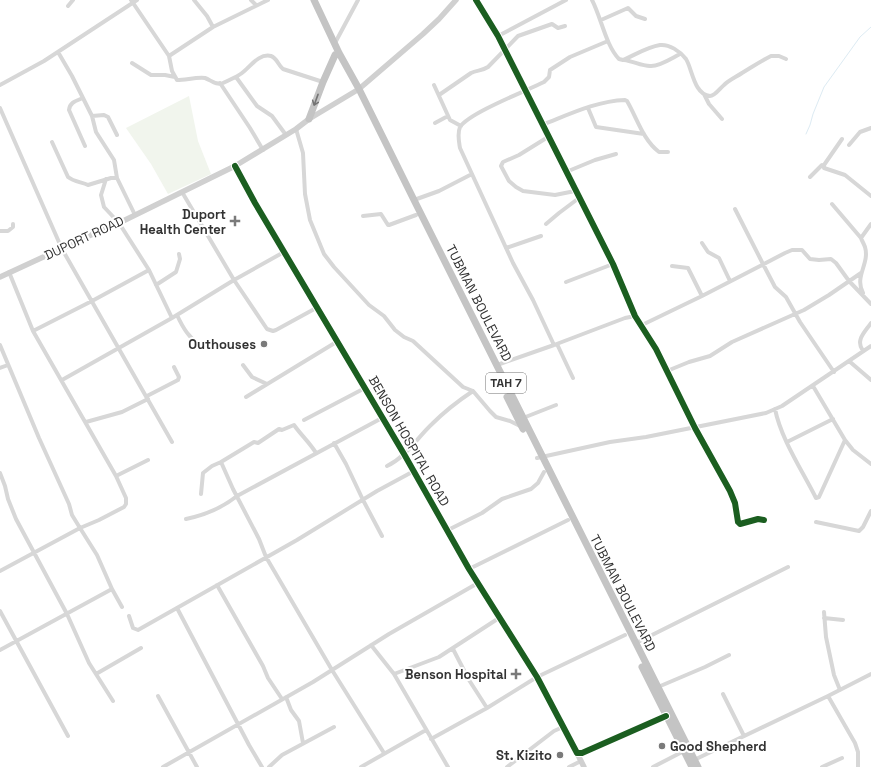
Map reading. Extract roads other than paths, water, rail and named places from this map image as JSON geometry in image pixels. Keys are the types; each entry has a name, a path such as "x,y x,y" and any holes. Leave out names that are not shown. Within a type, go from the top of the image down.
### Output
{"highway":[{"name":"TUBMAN BOULEVARD","path":"308,0 335,55 357,90 414,200 497,365 523,418 540,458 544,472 666,716 684,751 698,767"},
{"name":"TUBMAN BOULEVARD","path":"314,0 416,215 522,428 540,458 658,687 693,763"},
{"path":"309,119 335,55"}],"street":[{"path":"68,6 73,0"},
{"path":"194,0 207,16 212,27"},
{"path":"251,0 256,5"},
{"path":"169,56 212,27 268,0"},
{"path":"335,43 358,0"},
{"name":"DUPORT ROAD","path":"0,277 119,223 235,166 262,150 357,90 440,19 456,0"},
{"path":"476,0 498,36 504,51 613,264 635,316 642,325 667,371 695,428 730,491 735,503 738,522 740,524 758,519 764,520"},
{"path":"498,36 566,0"},
{"path":"598,0 592,1 601,20 608,41 615,55 619,59 653,66 680,54"},
{"path":"0,85 29,70 58,52 133,1 169,56 175,77"},
{"path":"601,20 628,8 636,16 645,19"},
{"path":"439,95 476,70 484,70 518,36 552,24 558,28 565,26"},
{"path":"573,378 513,263 460,148 458,141 459,130 468,119 544,82 549,77 552,68 559,63 608,41"},
{"path":"623,60 654,46 669,46 686,59 690,74 709,104 722,119"},
{"path":"58,52 92,116 96,132 114,160 117,178 135,215"},
{"path":"132,63 151,75 165,75 175,77 177,80 205,78 220,84 236,77 262,57 271,56 283,69 323,82"},
{"path":"704,94 709,96 713,95 726,83 771,56 779,56 786,59"},
{"path":"236,77 257,106 272,116 286,135"},
{"path":"220,84 250,128 262,150"},
{"path":"434,85 451,121 461,126"},
{"path":"83,98 72,102 69,110 85,146"},
{"path":"542,125 607,102 625,100 650,144 660,152 668,152"},
{"path":"0,108 1,115 62,249 148,397 172,442"},
{"path":"588,108 596,126 644,134"},
{"path":"92,116 104,114 108,117 117,135"},
{"path":"435,123 448,116"},
{"path":"849,145 860,132 871,128"},
{"path":"296,129 303,154 305,194 310,220 324,254 369,305 384,316 395,330 404,337 413,341 464,387 472,391 496,417 510,421 522,428"},
{"path":"548,137 503,162 501,166 504,173 512,185 523,191 546,195 555,195 575,191"},
{"path":"824,168 824,165 842,139"},
{"path":"52,142 68,177 71,179 88,185 106,179 117,178"},
{"path":"566,172 594,160 616,154"},
{"path":"810,177 822,165 824,168 845,175 871,196"},
{"name":"BENSON HOSPITAL ROAD","path":"235,166 284,252 414,471 478,584 537,677 584,767"},
{"path":"414,200 439,191 472,174"},
{"path":"106,179 101,195 104,207 119,223 149,270 172,318"},
{"path":"182,192 234,280 264,325 270,331 276,330 318,307"},
{"path":"546,224 579,198"},
{"path":"832,204 861,238 865,247 866,255 861,273 860,286 866,299"},
{"path":"735,209 775,287 786,297 795,314 834,372"},
{"path":"363,216 381,214 389,225 416,215"},
{"path":"0,231 8,231 13,227 13,224"},
{"path":"861,238 871,224"},
{"path":"506,248 541,236"},
{"path":"702,243 708,252 719,258 730,281"},
{"path":"642,325 785,253 802,250 810,259 831,259 871,304"},
{"path":"62,380 172,318 234,280 284,252"},
{"path":"156,285 176,272 180,259 179,254"},
{"path":"566,282 613,264"},
{"path":"672,266 688,268 702,296"},
{"path":"33,331 149,270"},
{"path":"0,571 80,528 124,507 126,504 126,498 116,476 33,331 9,272"},
{"path":"667,371 689,362 710,356 732,342 804,310 861,273"},
{"path":"177,315 185,332 192,340 201,346"},
{"path":"497,365 625,318 635,316"},
{"path":"863,351 859,344 860,339 871,323"},
{"path":"246,397 338,342"},
{"path":"0,345 44,450 69,504 72,515 97,555 112,589 122,607"},
{"path":"540,458 610,442 695,428 766,413 813,386 871,346"},
{"path":"849,361 871,380"},
{"path":"0,368 8,365"},
{"path":"243,365 252,378 267,384"},
{"path":"86,422 122,412 178,380 179,377 174,367"},
{"path":"813,386 845,440 853,450 871,464"},
{"path":"304,420 365,388"},
{"path":"387,466 397,461 449,408 472,391"},
{"path":"523,418 556,405"},
{"path":"775,409 787,442 816,498 818,498 826,485 845,440"},
{"path":"186,519 203,515 215,510 230,502 237,496 382,418"},
{"path":"787,442 833,418"},
{"path":"201,494 203,473 212,466 254,442 258,443 279,429 282,430 294,425 316,453"},
{"path":"334,443 382,536"},
{"path":"116,476 148,460"},
{"path":"221,462 260,539 266,557 332,670 384,753"},
{"path":"129,616 133,628 138,630 297,540 414,471"},
{"path":"448,530 482,513 502,499 531,489 538,483 544,472"},
{"path":"0,473 6,486 12,511 67,614 89,663 112,701"},
{"path":"816,522 859,531 863,527 871,511"},
{"path":"469,568 568,520"},
{"path":"635,643 788,567"},
{"path":"163,767 478,584"},
{"path":"217,585 264,666 268,678 284,698 299,721 303,742"},
{"path":"0,650 112,589"},
{"path":"177,608 262,767"},
{"path":"0,611 68,736"},
{"path":"824,612 826,637 834,675 840,690"},
{"path":"394,674 427,662 453,649 500,618"},
{"path":"824,618 843,620"},
{"path":"431,739 487,708 537,677 626,635"},
{"path":"371,645 394,674 448,767"},
{"path":"96,674 141,648"},
{"path":"453,649 469,680 487,708"},
{"path":"658,687 729,655"},
{"path":"693,763 744,736 871,674"},
{"path":"723,694 744,736"},
{"path":"158,696 197,767"},
{"path":"828,696 855,742 858,752 858,767"},
{"path":"577,753 666,716"},
{"path":"269,767 282,755 303,742 334,727"},
{"path":"507,767 554,731 563,727"},
{"path":"361,767 426,730"},
{"path":"653,767 684,751"},
{"path":"822,767 842,758"},
{"path":"569,767 581,761"}],"waterway":[{"path":"806,134 824,87 860,37 871,27"}],"place":[{"name":"Duport Health Center","path":"235,221"},
{"name":"Outhouses","path":"264,344"},
{"name":"Benson Hospital","path":"516,674"},
{"name":"Good Shepherd","path":"662,746"},
{"name":"St. Kizito","path":"560,755"}]}
